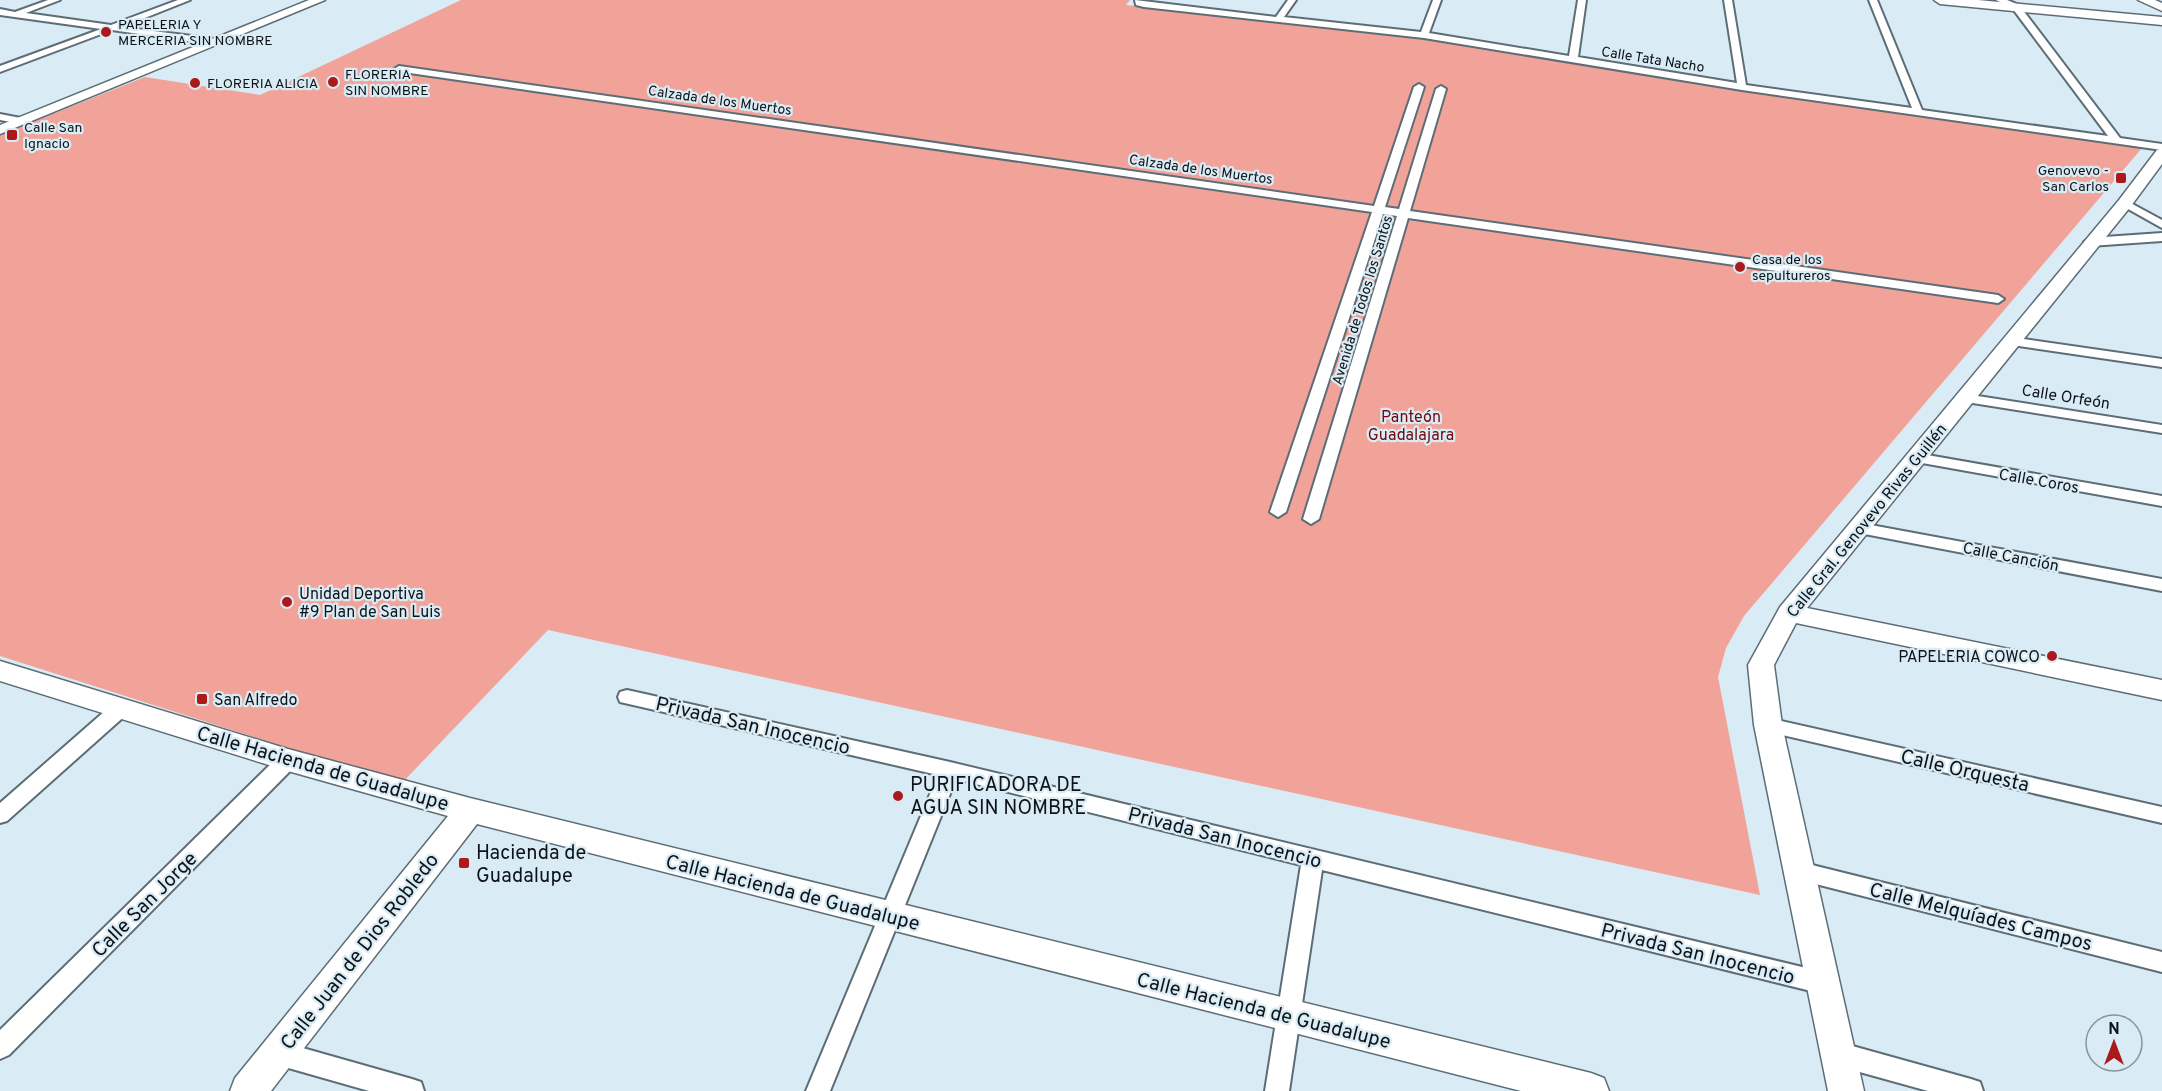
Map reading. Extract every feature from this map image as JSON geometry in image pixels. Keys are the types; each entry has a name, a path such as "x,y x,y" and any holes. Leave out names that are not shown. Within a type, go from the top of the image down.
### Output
{"street":[{"path":"0,19 56,0"},
{"path":"0,69 186,0"},
{"path":"0,130 319,0"},
{"path":"1279,19 1292,0"},
{"path":"1424,35 1437,0"},
{"path":"1573,60 1582,0"},
{"path":"1728,0 1742,87"},
{"path":"1873,0 1918,112"},
{"path":"1940,0 2162,21"},
{"path":"2000,0 2016,7 2116,140"},
{"path":"2144,0 2162,7"},
{"name":"Calle Tata Nacho","path":"1139,2 1424,35 1742,87 2116,140 2160,158"},
{"path":"0,12 215,42"},
{"name":"Calzada de los Muertos","path":"399,69 1998,299"},
{"name":"Avenida de Todos los Santos","path":"1278,512 1419,87"},
{"name":"Avenida de Todos los Santos","path":"1311,519 1441,89"},
{"path":"0,117 22,121"},
{"name":"Calle Gral. Genovevo Rivas Guillén","path":"1846,1091 1768,725 1761,665 1789,613 2160,158"},
{"path":"2125,203 2162,225"},
{"path":"2090,242 2162,237"},
{"path":"2010,341 2162,363"},
{"name":"Calle Orfeón","path":"1965,398 2162,429"},
{"name":"Calle Coros","path":"1916,459 2162,501"},
{"name":"Calle Canción","path":"1860,528 2162,585"},
{"path":"1789,613 2162,690"},
{"name":"Calle Hacienda de Guadalupe","path":"0,671 288,760 470,810 889,917 1591,1091"},
{"name":"Privada San Inocencio","path":"627,697 950,770 1822,984"},
{"path":"0,815 120,709"},
{"name":"Calle Orquesta","path":"1768,725 2162,815"},
{"name":"Calle San Jorge","path":"0,1047 288,760"},
{"path":"818,1091 950,770"},
{"name":"Calle Juan de Dios Robledo","path":"248,1091 470,810"},
{"path":"1277,1091 1313,859"},
{"name":"Calle Melquíades Campos","path":"1800,871 2162,962"},
{"path":"278,1053 412,1091"},
{"path":"1838,1054 1971,1091"}],"green space":[{"name":"Panteón Guadalajara","path":"461,0 1130,0 1126,5 1422,38 1706,86 2142,148 1744,616 1726,648 1718,677 1760,895 548,630 401,784 0,656 0,135 145,77 260,95"}],"place":[{"name":"PAPELERIA Y MERCERIA SIN NOMBRE","path":"106,32"},
{"name":"FLORERIA SIN NOMBRE","path":"333,82"},
{"name":"FLORERIA ALICIA","path":"195,83"},
{"name":"Calle San Ignacio","path":"12,135"},
{"name":"Genovevo - San Carlos","path":"2121,178"},
{"name":"Casa de los sepultureros","path":"1740,267"},
{"name":"Unidad Deportiva #9 Plan de San Luis","path":"287,602"},
{"name":"PAPELERIA COWCO","path":"2052,656"},
{"name":"San Alfredo","path":"202,699"},
{"name":"PURIFICADORA DE AGUA SIN NOMBRE","path":"898,796"},
{"name":"Hacienda de Guadalupe","path":"464,863"}]}
